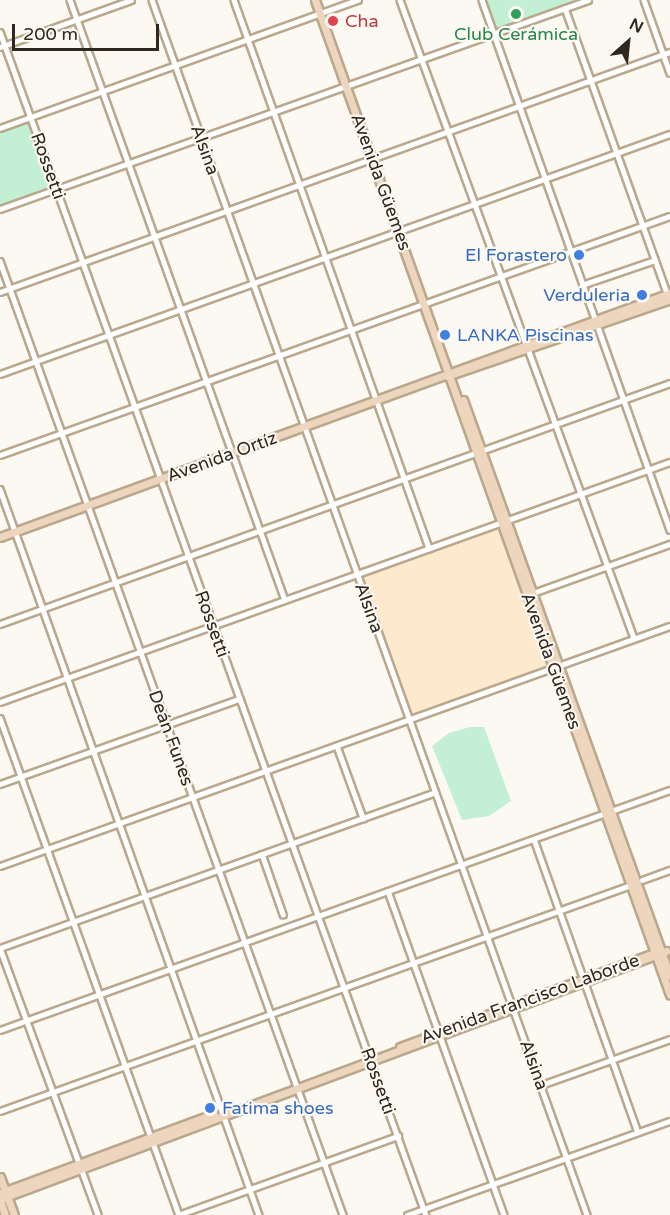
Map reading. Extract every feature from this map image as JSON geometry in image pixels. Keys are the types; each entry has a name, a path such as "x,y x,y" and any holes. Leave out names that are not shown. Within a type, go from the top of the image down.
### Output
{"main road":[{"name":"Avenida Güemes","path":"315,0 659,954"},
{"name":"Avenida Ortíz","path":"0,537 449,373 669,297"},
{"path":"659,954 670,976"},
{"path":"659,954 670,995"},
{"name":"Avenida Francisco Laborde","path":"2,1196 659,954"},
{"path":"0,1177 5,1215"},
{"path":"2,1196 14,1215"}],"street":[{"path":"70,0 285,600"},
{"path":"2,46 131,0"},
{"name":"Alsina","path":"152,0 587,1215"},
{"path":"234,0 429,548"},
{"path":"0,128 358,0"},
{"path":"400,0 634,638"},
{"path":"482,0 670,530"},
{"path":"0,209 346,84 588,0"},
{"path":"644,0 670,74"},
{"path":"565,8 669,297"},
{"name":"Rossetti","path":"0,32 2,46 30,117 426,1215"},
{"path":"0,292 670,52"},
{"path":"0,374 670,134"},
{"path":"0,455 670,216"},
{"path":"582,285 655,260"},
{"name":"Deán Funes","path":"0,261 343,1215"},
{"path":"0,624 670,383"},
{"path":"0,702 670,462"},
{"path":"0,489 259,1215"},
{"path":"530,594 670,544"},
{"path":"0,866 670,626"},
{"path":"0,784 239,699"},
{"path":"0,718 179,1215 398,1136"},
{"path":"337,746 363,818"},
{"path":"0,1030 670,790"},
{"path":"98,1215 0,948 435,792"},
{"path":"534,838 638,1132"},
{"path":"262,854 283,914"},
{"path":"642,880 670,870"},
{"path":"0,1112 628,886"},
{"path":"388,891 504,1215"},
{"path":"541,1085 670,1039"},
{"path":"407,1215 670,1121"}],"shaded area":[{"path":"499,526 551,666 410,717 360,576"}],"green space":[{"name":"Club Cerámica","path":"487,0 581,0 497,29"},
{"path":"28,119 53,188 0,207 0,129"},
{"path":"470,727 484,727 511,801 489,816 462,820 432,746 449,733"}],"place":[{"name":"Club Cerámica","path":"516,14"},
{"name":"Cha","path":"333,21"},
{"name":"El Forastero","path":"579,255"},
{"name":"Verduleria","path":"642,295"},
{"name":"LANKA Piscinas","path":"445,335"},
{"name":"Fatima shoes","path":"210,1108"}]}
